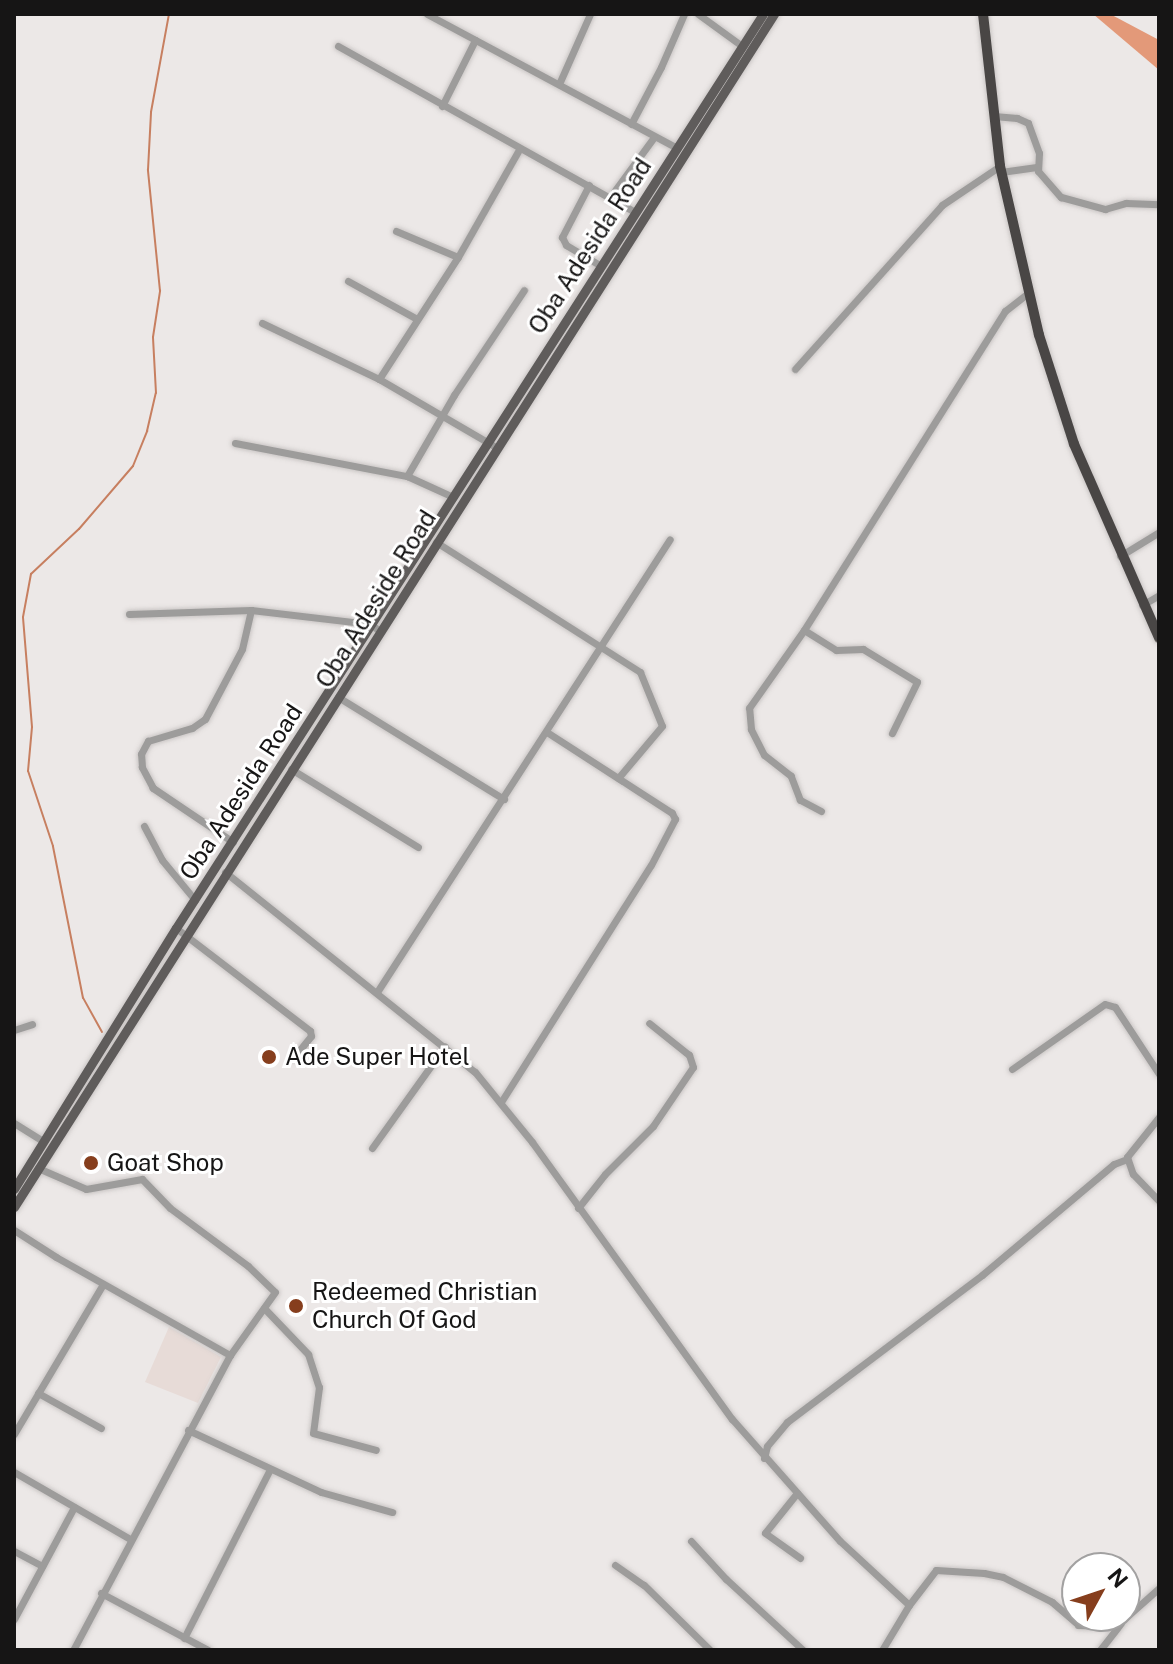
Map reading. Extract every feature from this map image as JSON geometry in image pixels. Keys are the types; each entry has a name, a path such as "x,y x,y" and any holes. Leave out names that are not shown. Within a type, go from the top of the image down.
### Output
{"highway":[{"path":"983,14 1001,169 1027,294 1074,444 1120,556 1159,638"}],"main road":[{"name":"Oba Adesida Road","path":"14,1189 43,1141 65,1114 176,928 375,628 453,497 492,444 577,312 601,266 763,14"},
{"path":"577,312 774,14"},
{"name":"Oba Adeside Road","path":"14,1207 65,1114 186,934 338,697 375,628 437,539 492,444"}],"street":[{"path":"427,14 677,148"},
{"path":"559,84 590,14"},
{"path":"631,124 684,14"},
{"path":"698,14 742,46"},
{"path":"442,106 475,40"},
{"path":"338,46 635,212"},
{"path":"994,116 1028,123 1039,153 1037,167 1052,191 1075,204 1105,209 1122,203 1159,204"},
{"path":"610,197 654,137"},
{"path":"379,379 458,257 520,148"},
{"path":"795,369 942,205 1001,169 1037,167"},
{"path":"589,185 562,237 566,245 601,266"},
{"path":"396,231 458,257"},
{"path":"348,281 417,319"},
{"path":"407,476 524,290"},
{"path":"821,811 800,800 791,776 764,755 748,712 804,630 1005,311 1027,294"},
{"path":"262,323 379,379 492,444"},
{"path":"235,443 407,476 453,497"},
{"path":"1120,556 1159,532"},
{"path":"437,539 640,672 662,723 645,750 618,778"},
{"path":"377,992 670,539"},
{"path":"1142,605 1159,595"},
{"path":"129,614 251,610 375,628"},
{"path":"233,842 153,788 142,767 141,754 148,741 192,728 205,719 242,649 251,610"},
{"path":"804,630 836,650 863,649 917,682 892,733"},
{"path":"338,697 504,799"},
{"path":"501,1102 651,865 675,819 672,813 547,732"},
{"path":"291,769 418,847"},
{"path":"144,826 162,860 195,900"},
{"path":"225,872 475,1072 501,1102 764,1458 872,1572 909,1605"},
{"path":"176,928 310,1031 311,1036 293,1058"},
{"path":"1012,1069 1105,1004 1115,1007 1159,1074"},
{"path":"578,1208 605,1174 653,1126 693,1067 689,1055 649,1023"},
{"path":"14,1030 32,1024"},
{"path":"372,1148 445,1046"},
{"path":"1159,1117 1131,1149 1127,1159 1133,1174 1159,1201"},
{"path":"14,1123 43,1141"},
{"path":"764,1458 767,1446 787,1422 982,1275 1114,1164 1127,1159"},
{"path":"38,1168 86,1189 142,1179 170,1208 273,1287 275,1292 230,1355 73,1650"},
{"path":"14,1230 230,1355"},
{"path":"14,1434 103,1284"},
{"path":"264,1308 304,1346 318,1379 313,1433 376,1450"},
{"path":"38,1393 101,1428"},
{"path":"188,1430 269,1471 321,1492 392,1512"},
{"path":"184,1638 269,1471"},
{"path":"14,1472 130,1539"},
{"path":"797,1493 765,1533 800,1558"},
{"path":"14,1619 74,1507"},
{"path":"691,1541 803,1650"},
{"path":"14,1551 42,1566"},
{"path":"615,1565 653,1593 710,1650"},
{"path":"883,1649 909,1605 940,1569 1003,1577 1052,1602 1061,1610"},
{"path":"1141,1604 1159,1588"},
{"path":"101,1593 208,1650"},
{"path":"1100,1650 1114,1632"}],"shaded area":[{"path":"1093,14 1110,14 1159,40 1159,70"},
{"path":"169,1327 221,1357 198,1403 145,1382"}],"waterway":[{"path":"102,1032 83,998 53,846 28,771 32,727 23,617 31,574 79,529 133,466 147,431 156,393 153,337 160,291 148,170 151,112 169,14"}],"place":[{"name":"Ade Super Hotel","path":"269,1057"},
{"name":"Goat Shop","path":"91,1163"},
{"name":"Redeemed Christian Church Of God","path":"296,1306"}]}
